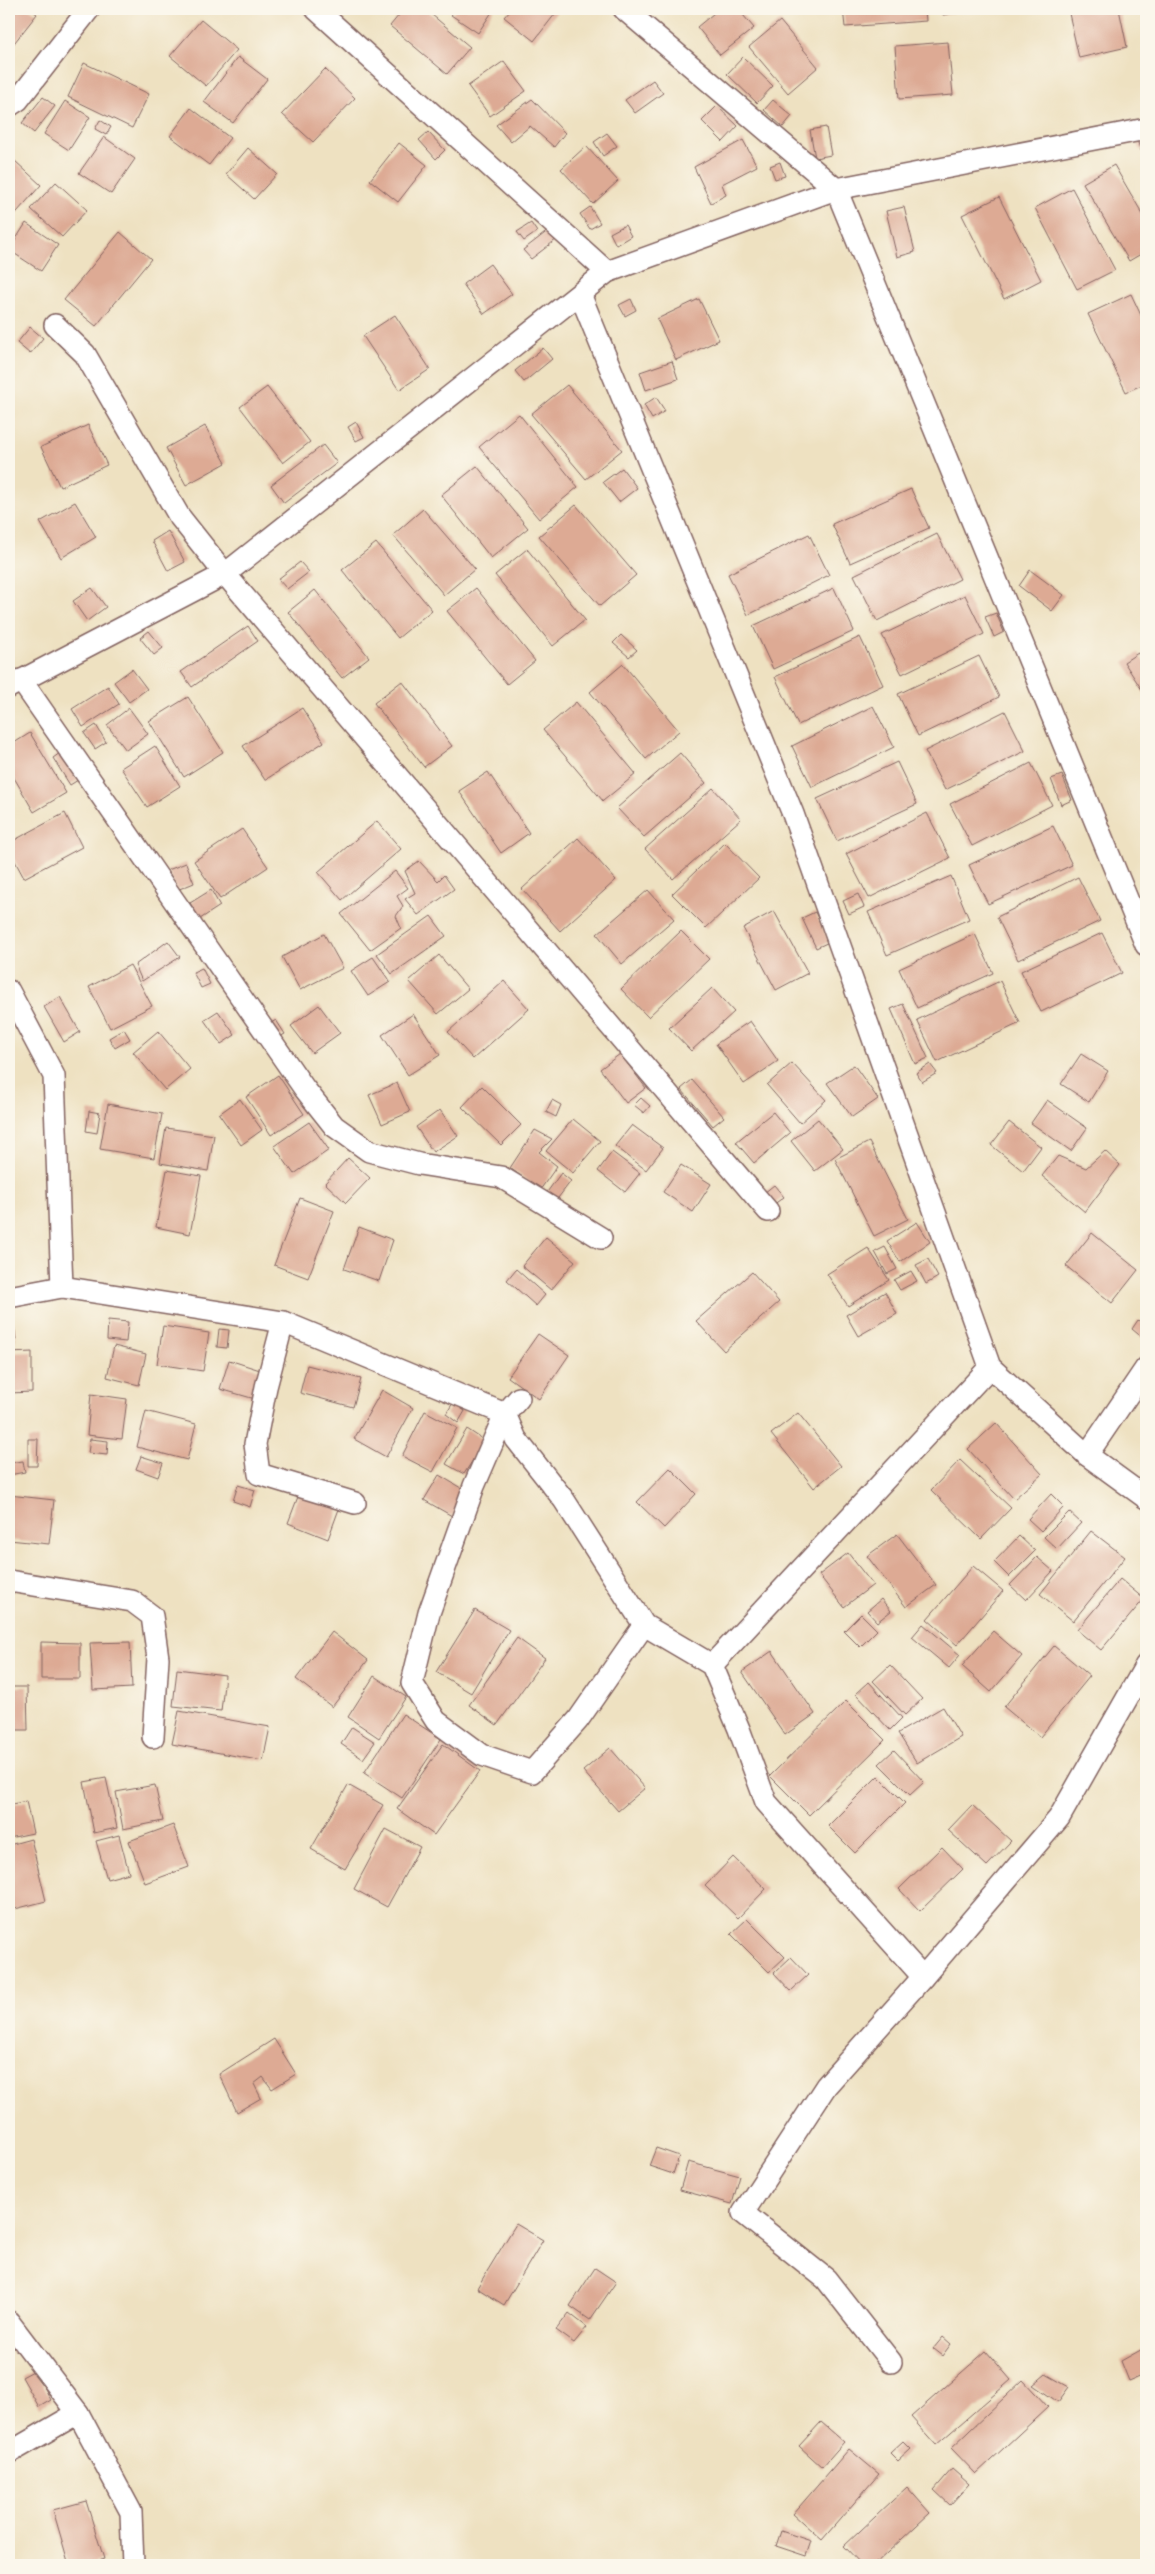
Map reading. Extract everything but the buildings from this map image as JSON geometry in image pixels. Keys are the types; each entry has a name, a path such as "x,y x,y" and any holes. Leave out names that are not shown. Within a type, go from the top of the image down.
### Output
{"street":[{"path":"9,106 18,100 89,9"},
{"path":"316,9 607,272"},
{"path":"624,9 836,189 1146,945"},
{"path":"601,1238 501,1177 420,1164 369,1150 334,1126 304,1088 15,684 225,574 607,272 836,189 1146,129"},
{"path":"580,294 793,814 990,1367 1087,1455 1146,1498"},
{"path":"56,325 85,354 179,516 225,574 768,1211"},
{"path":"9,991 54,1076 62,1287"},
{"path":"9,1297 62,1287 283,1322 505,1414 516,1439 564,1500 644,1625 712,1664 766,1802 923,1977"},
{"path":"283,1322 266,1387 255,1444 259,1474 355,1503"},
{"path":"712,1664 990,1367"},
{"path":"1087,1455 1146,1368"},
{"path":"519,1398 505,1414 474,1486 430,1613 412,1683 436,1721 482,1755 532,1772 578,1720 644,1625"},
{"path":"9,1581 132,1601 152,1616 158,1658 153,1737"},
{"path":"891,2362 826,2279 743,2213 826,2086 923,1977 1059,1818 1146,1665"},
{"path":"9,2322 78,2413 131,2512 133,2565"},
{"path":"9,2453 78,2413"}]}
